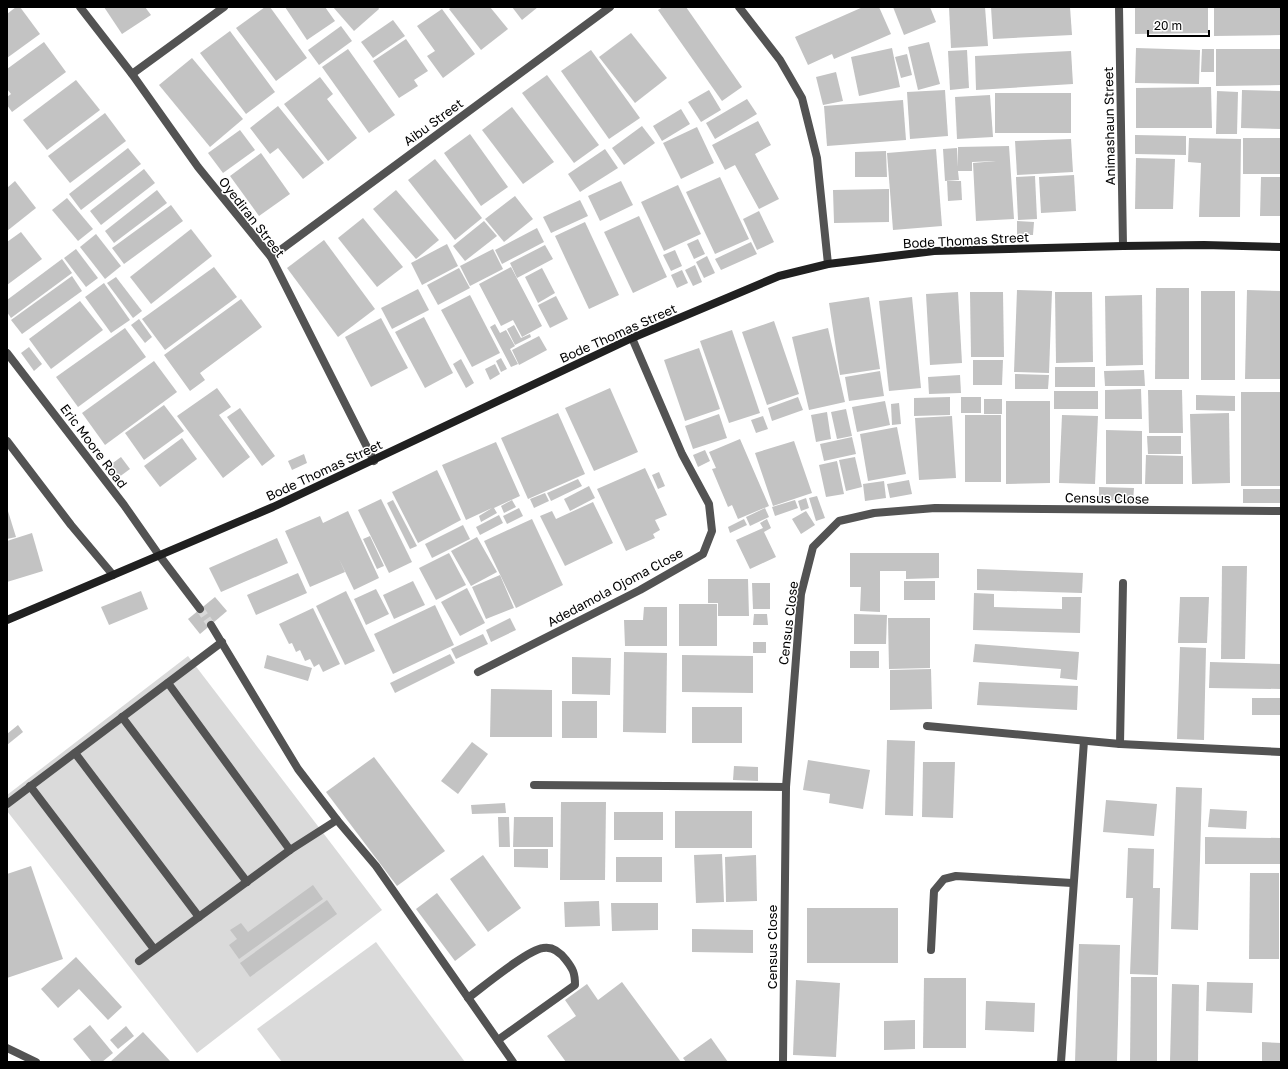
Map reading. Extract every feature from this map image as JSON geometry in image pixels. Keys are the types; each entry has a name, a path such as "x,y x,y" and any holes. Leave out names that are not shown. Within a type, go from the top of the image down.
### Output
{"main road":[{"name":"Bode Thomas Street","path":"7,620 159,554 273,507 374,461 632,338 779,276 828,264 934,251 1204,245 1281,247"}],"street":[{"name":"Oyediran Street","path":"80,7 132,74 198,167 271,257 374,461"},
{"path":"132,74 224,7"},
{"name":"Aibu Street","path":"271,257 610,7"},
{"path":"739,7 780,60 802,98 817,158 828,264"},
{"name":"Animashaun Street","path":"1119,7 1123,246"},
{"name":"Adedamola Ojoma Close","path":"478,672 640,590 703,554 712,531 709,504 682,454 632,338"},
{"name":"Eric Moore Road","path":"7,353 119,498 200,609"},
{"path":"7,441 71,526 113,575"},
{"name":"Census Close","path":"783,1062 786,787 801,594 813,547 839,521 874,513 936,508 1281,511"},
{"path":"1120,744 1123,583"},
{"path":"211,625 298,768 336,820 376,866 513,1062"},
{"path":"7,804 222,642"},
{"path":"168,683 290,850"},
{"path":"122,717 247,882"},
{"path":"927,726 1120,744 1281,752"},
{"path":"1060,1062 1072,883 1084,741"},
{"path":"75,753 199,917"},
{"path":"534,785 786,787"},
{"path":"30,786 154,949"},
{"path":"139,961 290,850 336,820"},
{"path":"932,950 934,892 944,879 956,876 1072,883"},
{"path":"468,998 531,953 543,948 553,948 561,954 575,971 575,985 498,1040"},
{"path":"7,1048 36,1062"}],"shaded area":[{"path":"188,656 382,910 197,1053 7,811 7,795"},
{"path":"376,942 465,1062 282,1062 257,1029"}],"building":[{"path":"16,7 20,7 40,34 7,58 7,14"},
{"path":"104,7 145,7 151,15 122,34"},
{"path":"265,7 270,7 307,58 276,81 236,28"},
{"path":"285,7 325,7 335,21 307,40"},
{"path":"333,7 378,7 379,9 354,31"},
{"path":"452,7 490,7 508,29 481,50 449,9"},
{"path":"512,7 538,7 522,20"},
{"path":"663,7 686,7 742,87 722,101 658,10"},
{"path":"863,7 879,7 891,34 834,59 832,54 808,65 795,37"},
{"path":"893,7 930,7 936,22 904,35"},
{"path":"949,7 985,7 988,46 951,48"},
{"path":"991,7 1070,7 1072,35 993,39"},
{"path":"1135,7 1208,7 1208,33 1135,34"},
{"path":"1214,7 1281,7 1281,35 1214,36"},
{"path":"442,9 475,54 443,78 427,56 435,51 417,26"},
{"path":"393,20 405,36 373,58 361,42"},
{"path":"341,26 352,41 319,65 308,50"},
{"path":"230,31 275,92 246,114 200,53"},
{"path":"631,33 667,78 635,103 599,57"},
{"path":"406,39 428,71 414,80 418,86 399,98 373,61"},
{"path":"44,42 66,72 12,112 7,105 7,97 11,94 7,89 7,69"},
{"path":"929,42 940,84 918,90 908,47"},
{"path":"892,48 900,87 859,96 851,57"},
{"path":"1136,48 1200,50 1199,84 1135,83"},
{"path":"348,49 395,115 369,133 322,67"},
{"path":"1202,49 1214,49 1214,72 1201,72"},
{"path":"1216,49 1281,49 1281,85 1216,86"},
{"path":"591,50 640,118 609,139 561,71"},
{"path":"967,50 969,88 950,90 948,51"},
{"path":"1071,51 1073,84 976,90 975,56"},
{"path":"907,54 912,75 901,78 895,57"},
{"path":"192,58 243,119 210,147 159,85"},
{"path":"836,72 843,101 823,105 816,77"},
{"path":"547,75 599,145 574,163 522,93"},
{"path":"320,77 333,94 327,99 357,138 328,161 284,104"},
{"path":"76,80 100,110 47,150 23,120"},
{"path":"1211,87 1212,128 1136,128 1136,88"},
{"path":"709,90 721,110 701,122 688,102"},
{"path":"945,90 948,136 910,139 907,92"},
{"path":"1242,90 1281,91 1281,129 1241,128"},
{"path":"1217,91 1238,92 1237,134 1216,134"},
{"path":"995,93 1071,93 1071,133 995,133"},
{"path":"990,95 993,137 957,139 955,97"},
{"path":"747,99 757,114 715,139 706,123"},
{"path":"903,100 906,140 827,146 824,106"},
{"path":"278,106 324,163 303,179 278,148 270,154 250,128"},
{"path":"512,107 554,162 523,184 482,130"},
{"path":"681,109 690,124 662,141 653,126"},
{"path":"105,113 126,141 70,183 48,156"},
{"path":"758,121 771,145 755,154 779,199 759,209 735,165 725,170 712,145"},
{"path":"642,126 655,143 624,165 612,148"},
{"path":"697,127 714,163 681,179 663,143"},
{"path":"240,130 255,150 223,173 208,153"},
{"path":"470,134 508,187 481,206 444,153"},
{"path":"1135,135 1186,136 1186,155 1135,154"},
{"path":"1189,138 1241,139 1240,217 1199,217 1201,163 1188,162"},
{"path":"1243,138 1281,138 1281,174 1243,174"},
{"path":"1071,139 1073,172 1017,175 1015,141"},
{"path":"1009,146 1014,219 976,221 973,163 996,161 972,162 972,171 958,171 959,180 945,181 943,149 957,148 958,167 958,147"},
{"path":"128,148 141,164 81,210 69,194"},
{"path":"605,149 618,168 580,192 568,174"},
{"path":"936,149 942,226 893,230 887,153"},
{"path":"886,151 887,177 855,177 855,152"},
{"path":"261,153 290,194 259,216 230,176"},
{"path":"1136,158 1175,159 1173,209 1135,209"},
{"path":"435,159 482,218 455,240 408,180"},
{"path":"144,169 155,183 101,225 90,211"},
{"path":"1074,175 1076,211 1041,213 1039,177"},
{"path":"1035,176 1037,219 1018,220 1016,177"},
{"path":"720,177 749,239 715,254 686,192"},
{"path":"1261,177 1281,177 1281,216 1260,216"},
{"path":"15,181 36,208 7,231 7,188"},
{"path":"621,181 633,205 600,221 588,196"},
{"path":"947,181 961,181 962,200 948,201"},
{"path":"678,185 701,234 664,251 641,202"},
{"path":"889,189 889,222 834,223 833,190"},
{"path":"157,190 167,203 114,243 105,231"},
{"path":"396,190 439,240 416,259 373,209"},
{"path":"515,196 533,219 504,242 485,219"},
{"path":"67,198 93,229 78,241 52,210"},
{"path":"580,200 588,216 551,233 543,217"},
{"path":"171,205 183,221 124,264 112,248"},
{"path":"759,211 774,242 757,250 743,219"},
{"path":"639,216 667,277 633,293 604,232"},
{"path":"363,218 403,267 377,287 338,238"},
{"path":"484,221 497,236 465,261 453,246"},
{"path":"1017,221 1034,222 1033,235 1017,235"},
{"path":"585,222 619,295 589,309 555,236"},
{"path":"537,228 544,242 502,264 495,250"},
{"path":"191,229 212,256 151,304 130,277"},
{"path":"21,232 42,259 7,285 7,242"},
{"path":"96,234 121,266 105,279 80,247"},
{"path":"698,239 705,254 694,259 687,244"},
{"path":"324,240 375,309 338,337 287,268"},
{"path":"751,242 757,254 721,270 715,259"},
{"path":"447,244 458,266 422,285 411,263"},
{"path":"545,245 553,259 517,278 510,263"},
{"path":"76,249 98,278 86,287 64,258"},
{"path":"493,249 503,269 470,286 460,266"},
{"path":"675,250 682,266 671,271 663,255"},
{"path":"707,256 715,273 704,278 696,262"},
{"path":"62,259 72,273 11,318 7,312 7,300"},
{"path":"695,265 702,282 693,286 685,270"},
{"path":"214,267 237,297 165,350 142,319"},
{"path":"511,267 542,326 522,337 513,320 501,326 479,284"},
{"path":"459,268 470,288 438,305 427,285"},
{"path":"542,268 555,293 538,303 525,277"},
{"path":"682,270 688,283 677,288 671,275"},
{"path":"72,276 82,291 22,334 11,320"},
{"path":"116,277 142,311 133,318 107,283"},
{"path":"104,283 130,320 111,333 85,297"},
{"path":"1156,288 1189,288 1189,379 1155,379"},
{"path":"418,289 429,310 392,329 381,308"},
{"path":"1017,290 1052,291 1049,373 1014,372"},
{"path":"1247,290 1281,291 1281,379 1245,379"},
{"path":"1201,291 1235,291 1235,380 1201,380"},
{"path":"958,292 962,363 930,365 926,294"},
{"path":"970,292 1003,292 1004,357 971,357"},
{"path":"1055,292 1092,292 1093,362 1056,363"},
{"path":"470,295 500,353 472,367 441,310"},
{"path":"1142,295 1143,365 1106,366 1105,296"},
{"path":"556,296 568,319 550,328 538,305"},
{"path":"869,297 880,369 840,375 829,303"},
{"path":"912,297 921,388 889,391 879,301"},
{"path":"241,299 262,327 200,373 205,380 190,391 164,355"},
{"path":"80,301 103,330 51,369 29,339"},
{"path":"424,317 453,373 425,388 395,332"},
{"path":"381,318 408,368 371,387 345,337"},
{"path":"139,319 152,337 145,343 131,325"},
{"path":"774,321 799,394 767,405 742,332"},
{"path":"495,324 500,333 506,330 515,346 510,349 518,364 511,367 490,327"},
{"path":"514,325 521,338 530,334 531,337 515,345 507,329"},
{"path":"125,328 146,357 78,407 56,377"},
{"path":"828,328 845,402 809,410 792,337"},
{"path":"732,330 760,413 729,423 700,341"},
{"path":"539,336 547,350 519,365 512,350"},
{"path":"29,347 42,364 34,371 21,353"},
{"path":"699,348 720,409 685,421 664,360"},
{"path":"501,358 507,369 501,372 496,361"},
{"path":"461,359 474,383 466,388 453,364"},
{"path":"973,360 1003,360 1002,385 973,385"},
{"path":"154,361 177,392 105,445 82,413"},
{"path":"495,364 500,374 490,380 485,369"},
{"path":"1055,367 1095,367 1095,387 1055,387"},
{"path":"1144,370 1145,386 1105,386 1104,371"},
{"path":"880,371 884,396 849,401 845,377"},
{"path":"1015,374 1049,375 1048,389 1015,389"},
{"path":"960,375 961,393 929,394 928,377"},
{"path":"217,388 231,407 219,415 250,457 223,478 177,416"},
{"path":"610,388 638,452 594,471 565,408"},
{"path":"1141,389 1142,419 1105,419 1105,390"},
{"path":"1148,390 1182,390 1183,433 1149,433"},
{"path":"1054,391 1098,391 1098,409 1054,409"},
{"path":"1241,392 1281,392 1281,486 1241,486"},
{"path":"1196,395 1235,396 1235,411 1196,410"},
{"path":"798,397 803,410 772,421 768,408"},
{"path":"950,397 950,415 914,416 914,398"},
{"path":"961,397 981,397 981,413 961,413"},
{"path":"984,399 1002,399 1002,414 984,414"},
{"path":"885,401 890,425 857,432 852,407"},
{"path":"1006,401 1050,401 1050,483 1006,484"},
{"path":"899,403 901,424 892,425 891,404"},
{"path":"164,405 184,431 144,460 125,433"},
{"path":"240,408 275,456 262,466 227,417"},
{"path":"846,409 852,436 837,439 831,412"},
{"path":"827,412 831,439 816,442 811,415"},
{"path":"558,413 585,474 528,499 501,438"},
{"path":"1229,413 1230,483 1192,484 1190,414"},
{"path":"719,414 727,438 693,449 685,426"},
{"path":"965,415 1001,415 1001,482 965,482"},
{"path":"1062,415 1098,416 1095,484 1059,483"},
{"path":"763,416 768,429 756,433 751,420"},
{"path":"952,416 956,478 919,480 915,418"},
{"path":"897,427 906,474 868,481 860,434"},
{"path":"1106,430 1142,431 1142,484 1106,484"},
{"path":"1147,436 1181,436 1181,454 1148,454"},
{"path":"852,437 856,454 824,461 820,444"},
{"path":"182,438 197,459 160,487 144,466"},
{"path":"740,439 769,506 738,519 732,505 728,507 712,469 716,468 709,452"},
{"path":"794,441 812,493 773,506 755,453"},
{"path":"496,442 520,496 494,508 497,513 481,522 479,516 492,508 466,520 442,465"},
{"path":"705,450 710,461 698,467 693,455"},
{"path":"304,454 307,463 292,470 288,461"},
{"path":"1146,455 1183,456 1183,484 1145,484"},
{"path":"121,457 130,469 115,480 106,468"},
{"path":"855,457 862,487 846,491 839,460"},
{"path":"837,461 844,494 826,497 819,465"},
{"path":"645,468 667,515 655,520 660,530 653,534 655,538 626,551 597,489"},
{"path":"437,470 461,520 418,543 392,492"},
{"path":"659,472 665,486 658,489 652,475"},
{"path":"578,479 582,486 551,501 547,493"},
{"path":"909,480 912,494 890,498 887,484"},
{"path":"884,481 886,498 865,501 863,484"},
{"path":"589,486 595,498 570,511 564,499"},
{"path":"1099,487 1134,488 1133,501 1099,500"},
{"path":"1243,489 1281,489 1281,503 1243,503"},
{"path":"545,493 549,501 534,508 530,499"},
{"path":"817,496 825,518 816,521 809,498"},
{"path":"806,498 809,508 801,511 798,501"},
{"path":"381,499 412,562 389,573 358,510"},
{"path":"393,500 417,546 410,549 387,503"},
{"path":"512,500 516,507 504,513 501,506"},
{"path":"795,500 798,508 775,516 772,507"},
{"path":"593,502 613,543 565,566 540,516 552,511 556,519"},
{"path":"7,508 16,537 7,539"},
{"path":"519,508 523,516 507,524 503,516"},
{"path":"765,508 769,517 750,526 746,517"},
{"path":"348,511 379,578 354,590 339,559 345,572 310,587 285,531 320,516 323,523"},
{"path":"806,511 815,525 801,534 792,519"},
{"path":"499,515 503,523 480,535 476,527"},
{"path":"532,519 563,585 516,608 484,541"},
{"path":"744,519 747,525 730,533 728,527"},
{"path":"767,519 771,528 764,532 776,557 750,569 736,540 763,528 760,523"},
{"path":"463,525 470,539 432,558 425,544"},
{"path":"32,533 43,571 7,582 7,541"},
{"path":"370,536 384,566 377,569 363,539"},
{"path":"477,537 497,572 471,586 451,551"},
{"path":"277,538 288,563 221,592 209,568"},
{"path":"449,553 466,585 436,600 419,568"},
{"path":"850,553 939,553 939,578 906,579 906,571 880,571 880,612 860,611 861,587 850,587"},
{"path":"1222,566 1247,566 1245,659 1221,659"},
{"path":"977,569 1083,573 1082,593 977,590"},
{"path":"298,573 307,593 256,615 247,595"},
{"path":"500,575 514,608 486,619 472,587"},
{"path":"708,579 748,579 749,616 718,616 718,603 708,603"},
{"path":"413,581 425,605 394,619 383,595"},
{"path":"904,581 935,581 935,600 904,600"},
{"path":"752,583 770,583 770,609 753,609"},
{"path":"467,588 485,623 460,636 441,602"},
{"path":"376,589 389,614 366,625 354,599"},
{"path":"141,591 148,609 109,625 101,607"},
{"path":"346,591 375,651 345,665 316,606"},
{"path":"974,593 994,594 994,607 1062,609 1062,597 1081,597 1080,633 973,630"},
{"path":"215,597 227,611 200,634 188,619"},
{"path":"1180,597 1209,597 1207,643 1178,643"},
{"path":"679,604 717,604 717,646 679,646"},
{"path":"435,605 454,645 393,674 374,634"},
{"path":"644,607 667,607 667,646 625,646 624,620 643,620"},
{"path":"313,608 340,664 323,672 319,664 314,667 310,659 305,661 300,650 296,652 292,643 289,644 279,624"},
{"path":"754,614 767,614 768,625 753,625"},
{"path":"854,614 887,615 886,644 854,644"},
{"path":"510,618 516,630 491,642 486,630"},
{"path":"888,618 930,618 930,668 889,669"},
{"path":"483,634 488,644 456,659 451,649"},
{"path":"753,642 766,642 766,653 753,653"},
{"path":"975,644 1079,652 1077,680 1060,678 1061,669 973,662"},
{"path":"1180,647 1206,648 1204,740 1177,739"},
{"path":"850,651 879,651 879,668 850,668"},
{"path":"624,652 667,653 666,733 623,732"},
{"path":"450,654 455,663 395,693 390,683"},
{"path":"267,655 312,668 308,681 264,668"},
{"path":"682,655 753,656 753,693 682,692"},
{"path":"572,657 611,658 610,695 572,694"},
{"path":"1210,662 1281,664 1281,689 1209,688"},
{"path":"931,669 932,709 890,710 890,670"},
{"path":"979,682 1078,686 1077,710 977,705"},
{"path":"491,689 552,690 552,737 490,737"},
{"path":"1252,698 1281,698 1281,715 1252,715"},
{"path":"562,701 597,701 597,738 562,738"},
{"path":"692,707 742,707 742,743 692,743"},
{"path":"18,725 23,732 7,745 7,734"},
{"path":"887,740 915,741 913,816 885,815"},
{"path":"472,742 488,754 458,794 441,781"},
{"path":"374,757 445,851 397,886 326,792"},
{"path":"808,760 870,770 863,809 829,803 830,794 803,790"},
{"path":"923,762 955,762 953,818 922,817"},
{"path":"734,766 758,767 758,781 733,780"},
{"path":"1176,787 1202,788 1198,930 1171,929"},
{"path":"1106,800 1157,804 1154,836 1103,832"},
{"path":"561,802 606,802 605,880 560,880"},
{"path":"505,803 506,813 472,814 471,805"},
{"path":"1210,809 1247,811 1246,829 1208,827"},
{"path":"675,811 752,811 752,848 675,848"},
{"path":"614,812 663,812 663,840 614,840"},
{"path":"498,817 509,817 510,847 499,847"},
{"path":"514,817 553,817 553,847 513,847"},
{"path":"1205,837 1281,838 1281,864 1205,864"},
{"path":"1128,848 1154,849 1153,888 1160,888 1158,975 1130,974 1133,898 1126,898"},
{"path":"514,849 548,849 548,868 514,867"},
{"path":"722,854 724,902 696,903 694,855"},
{"path":"483,855 521,908 488,932 450,879"},
{"path":"756,855 757,901 726,902 725,857"},
{"path":"616,857 662,857 662,882 616,882"},
{"path":"31,866 63,959 7,978 7,874"},
{"path":"1250,873 1279,873 1279,959 1249,959"},
{"path":"313,885 323,899 239,959 229,945 237,939 230,930 241,923 248,932"},
{"path":"437,893 476,945 455,961 416,909"},
{"path":"327,900 337,914 250,977 240,963"},
{"path":"599,901 600,926 565,927 564,902"},
{"path":"611,903 658,903 658,930 612,931"},
{"path":"807,908 898,908 898,963 807,963"},
{"path":"692,929 753,930 753,953 692,952"},
{"path":"1079,944 1120,945 1117,1062 1075,1062"},
{"path":"76,957 122,1007 108,1020 79,989 58,1008 41,989"},
{"path":"1131,977 1157,977 1157,1062 1130,1062"},
{"path":"924,978 966,978 966,1048 923,1048"},
{"path":"796,980 840,983 836,1057 793,1055"},
{"path":"622,982 681,1062 566,1062 547,1036 576,1016 565,1000 587,984 598,1000"},
{"path":"1207,982 1253,983 1252,1013 1206,1011"},
{"path":"1172,984 1199,985 1198,1062 1170,1062"},
{"path":"986,1001 1035,1003 1034,1032 985,1030"},
{"path":"915,1020 915,1049 884,1050 884,1021"},
{"path":"90,1025 113,1053 102,1062 92,1062 73,1039"},
{"path":"126,1026 134,1036 118,1049 110,1040"},
{"path":"143,1032 171,1062 110,1062"},
{"path":"711,1038 728,1062 686,1062 683,1058"},
{"path":"1262,1042 1281,1043 1281,1062 1262,1062"}],"tunnel":[{"path":"200,609 211,625"}]}
